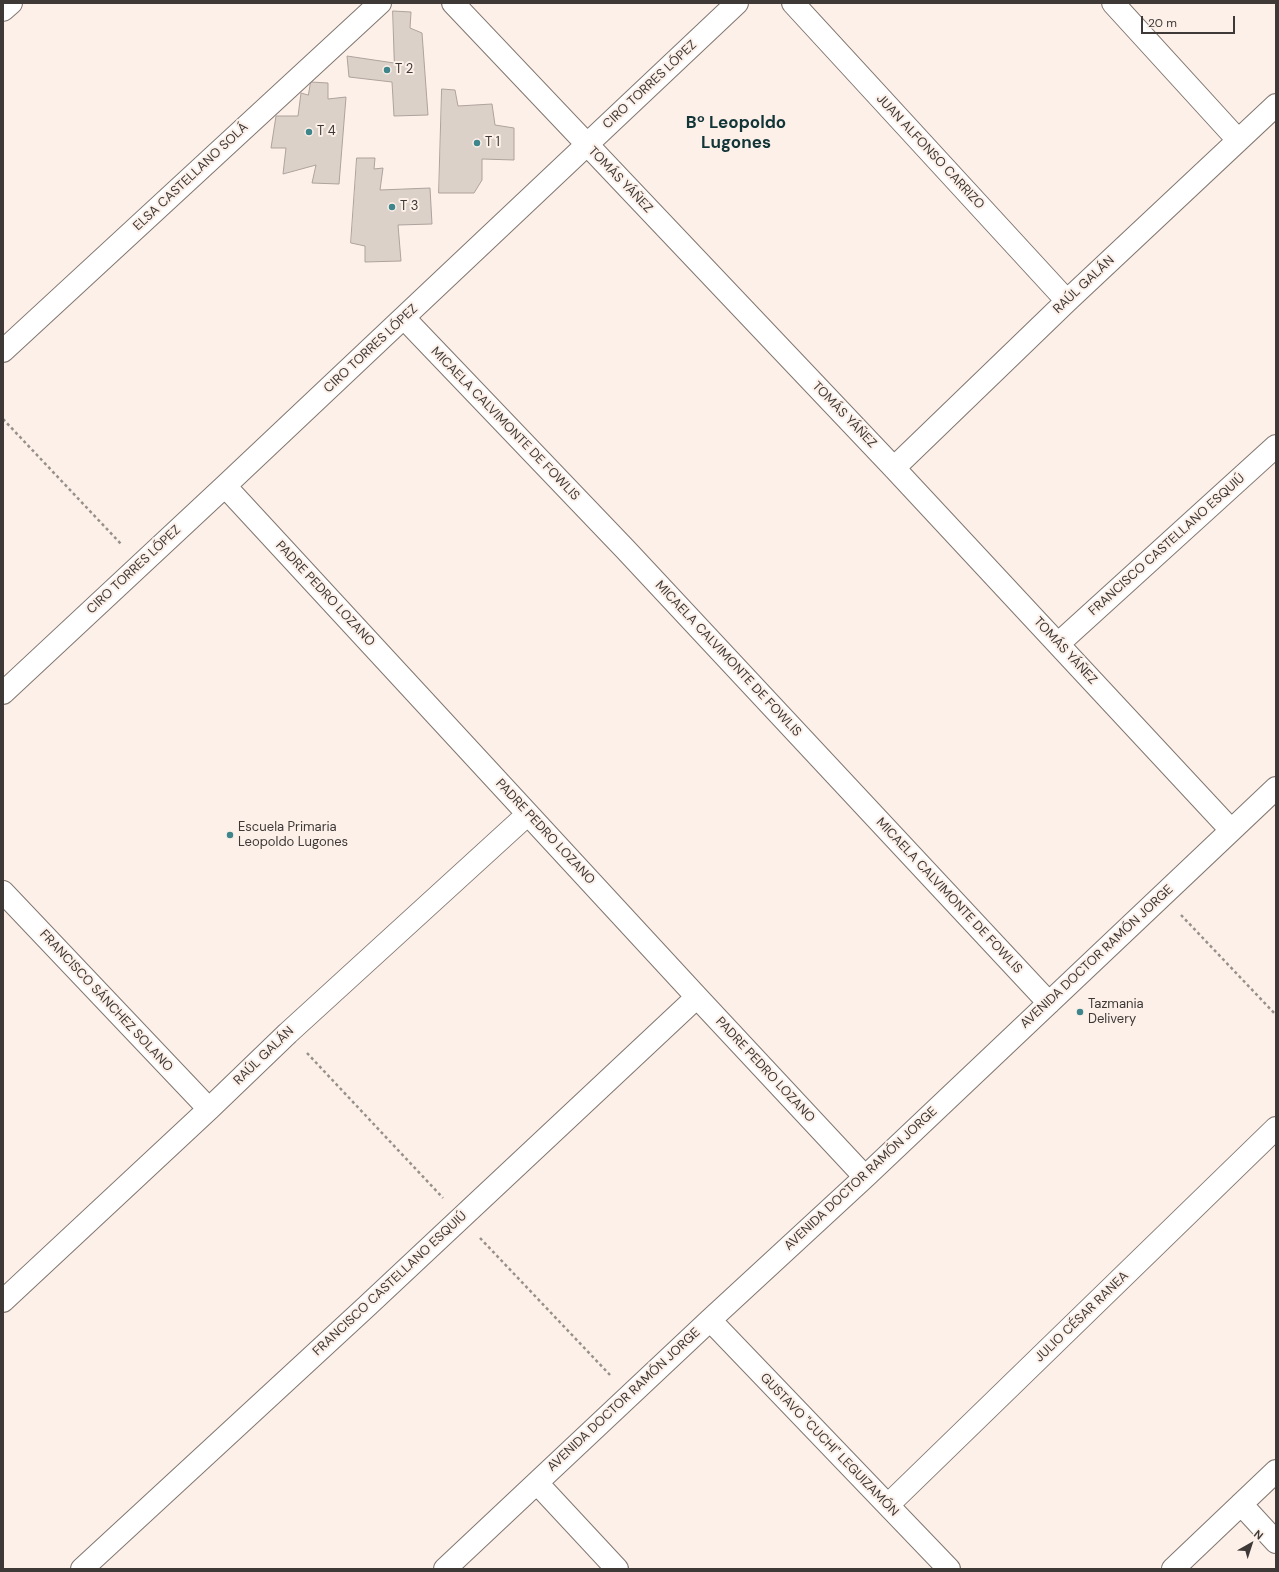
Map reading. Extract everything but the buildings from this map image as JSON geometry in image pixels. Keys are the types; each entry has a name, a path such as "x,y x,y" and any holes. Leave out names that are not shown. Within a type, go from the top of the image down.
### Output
{"street":[{"path":"3,10 11,3"},
{"name":"ELSA CASTELLANO SOLÁ","path":"3,351 380,3"},
{"name":"TOMÁS YÁÑEZ","path":"453,3 894,468 1231,830"},
{"name":"CIRO TORRES LÓPEZ","path":"3,693 404,318 737,3"},
{"name":"JUAN ALFONSO CARRIZO","path":"793,3 1067,301"},
{"path":"1113,3 1238,140"},
{"name":"RAÚL GALÁN","path":"894,468 1067,301 1276,105"},
{"name":"MICAELA CALVIMONTE DE FOWLIS","path":"404,318 626,550 1049,1003"},
{"name":"FRANCISCO CASTELLANO ESQUIÚ","path":"1058,644 1276,446"},
{"name":"PADRE PEDRO LOZANO","path":"225,486 865,1177"},
{"name":"AVENIDA DOCTOR RAMÓN JORGE","path":"445,1569 710,1320 865,1177 1276,788"},
{"name":"RAÚL GALÁN","path":"7,1288 209,1109 294,1028 528,814"},
{"name":"FRANCISCO SÁNCHEZ SOLANO","path":"3,892 209,1109"},
{"name":"FRANCISCO CASTELLANO ESQUIÚ","path":"82,1569 372,1302 696,996"},
{"name":"JULIO CÉSAR RANEA","path":"888,1505 1276,1128"},
{"name":"GUSTAVO \"CUCHI\" LEGUIZAMÓN","path":"710,1320 949,1569"},
{"path":"1173,1569 1276,1471"},
{"path":"537,1483 617,1569"},
{"path":"1241,1504 1276,1542"}],"path":[{"path":"3,419 141,564"},
{"path":"1163,895 1276,1015"}],"place":[{"name":"T 2","path":"387,70"},
{"name":"T 4","path":"309,132"},
{"name":"T 1","path":"477,143"},
{"name":"T 3","path":"392,207"},
{"name":"Escuela Primaria Leopoldo Lugones","path":"230,835"},
{"name":"Tazmania Delivery","path":"1080,1012"}],"district":[{"name":"Bº Leopoldo Lugones","path":"736,134"}]}
